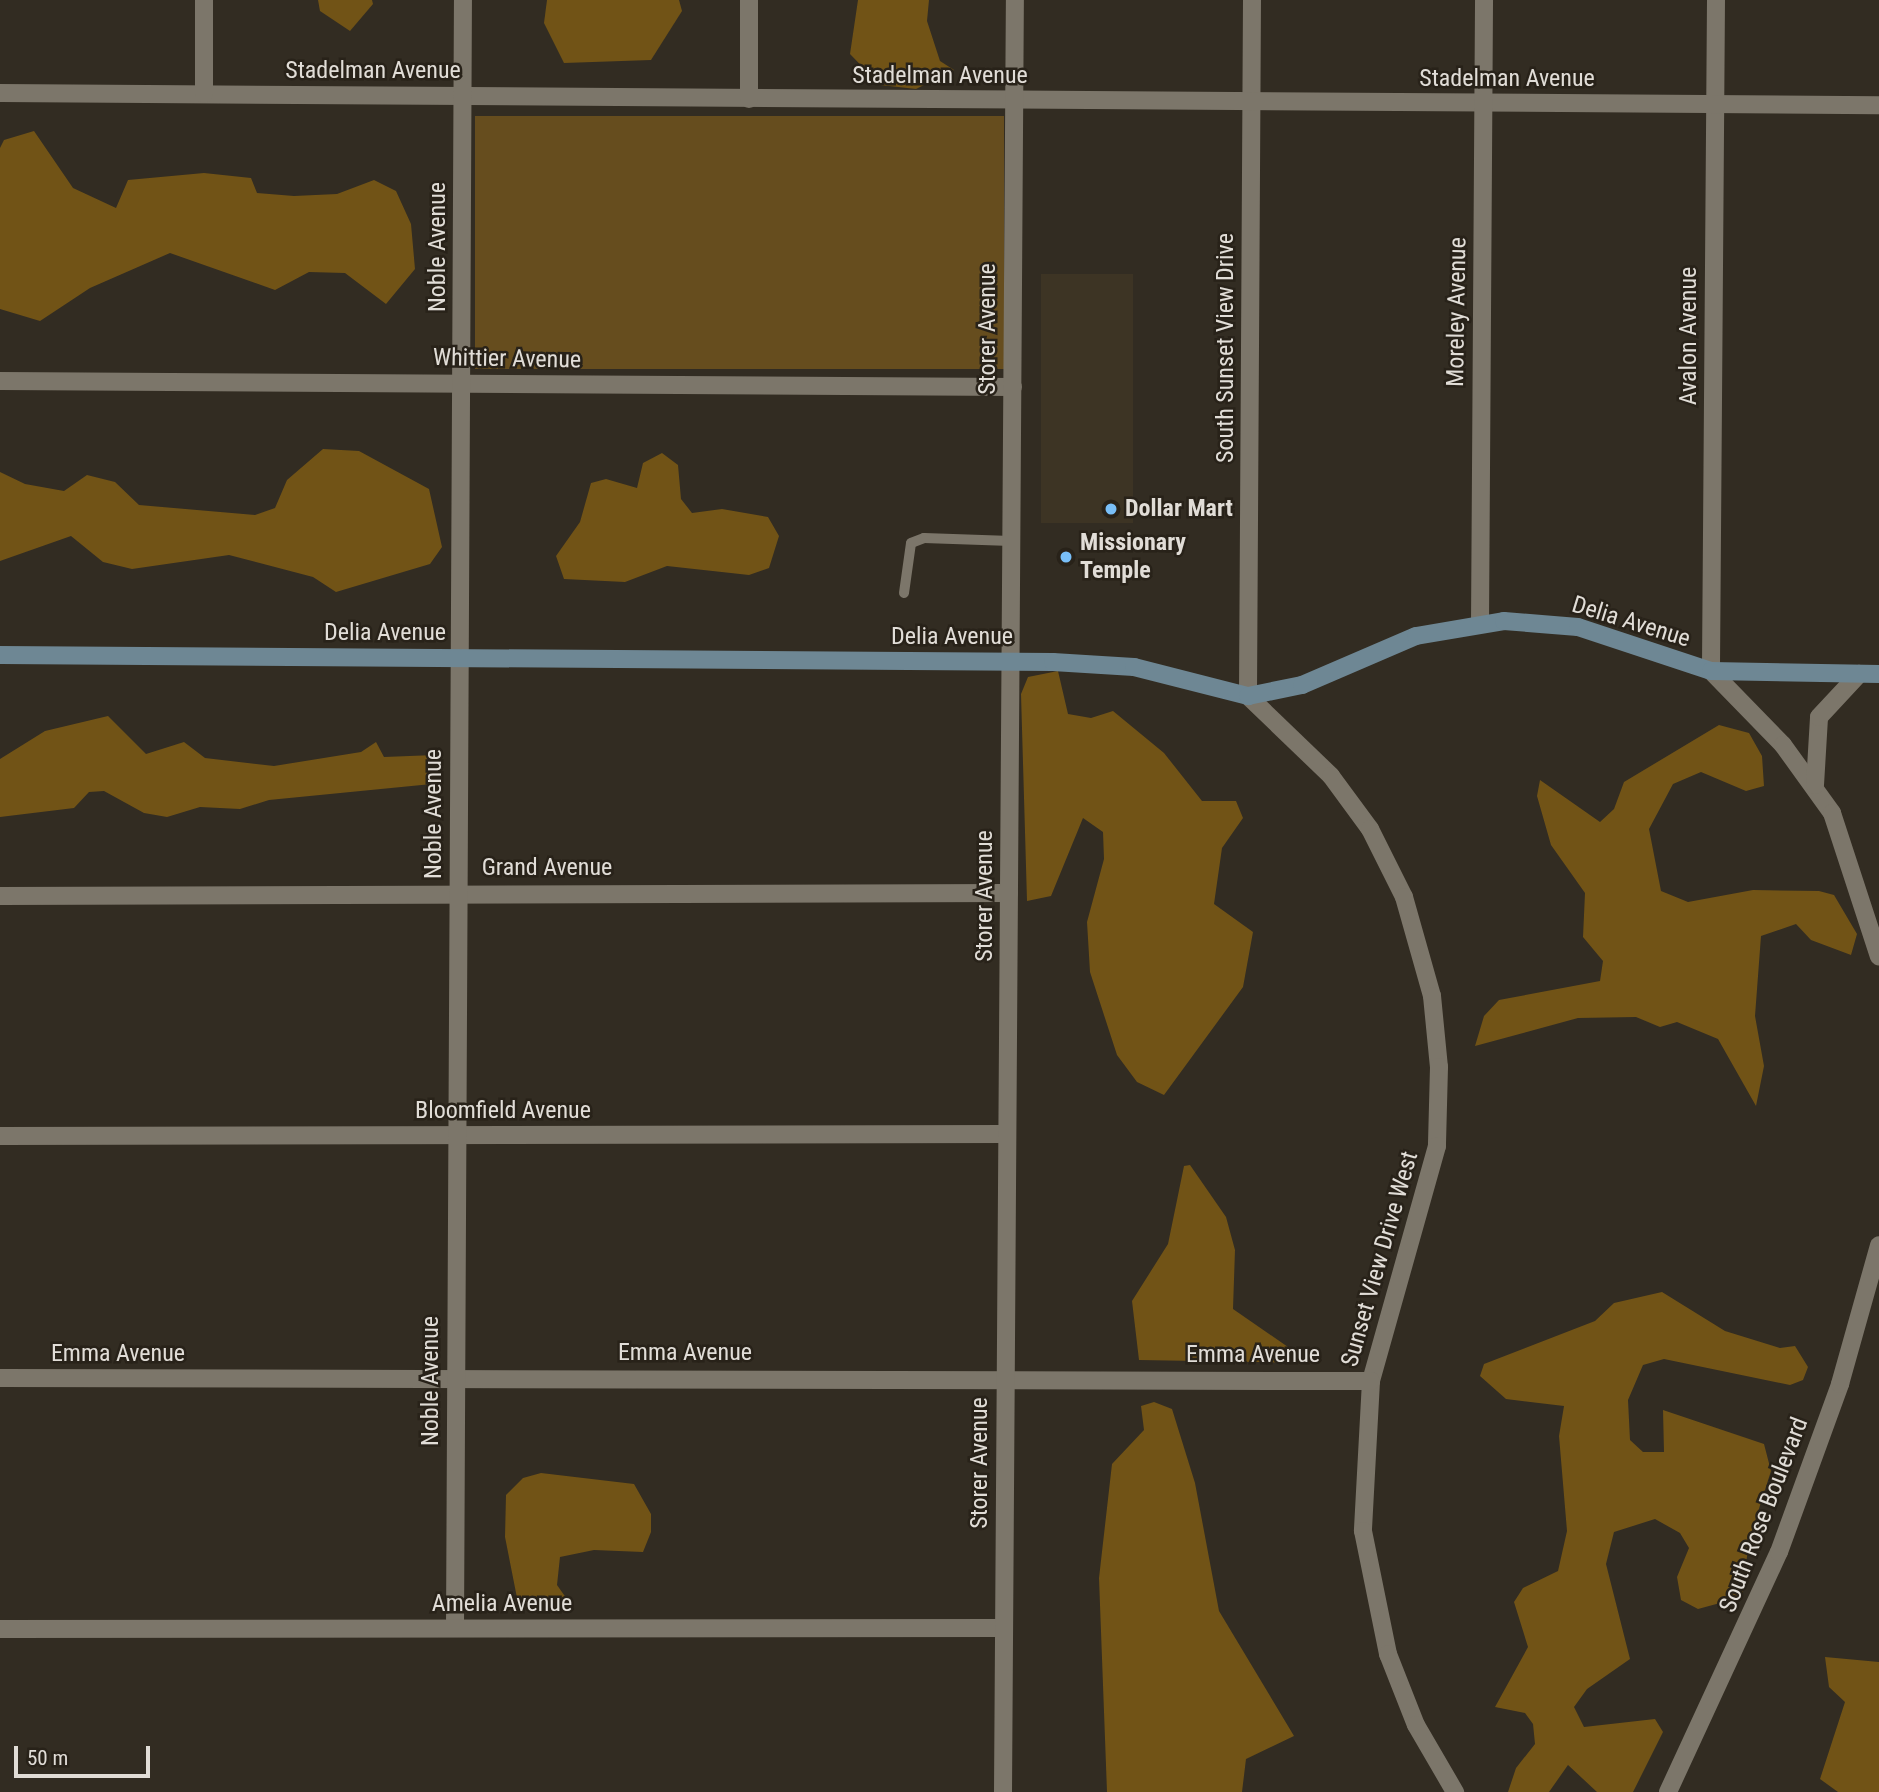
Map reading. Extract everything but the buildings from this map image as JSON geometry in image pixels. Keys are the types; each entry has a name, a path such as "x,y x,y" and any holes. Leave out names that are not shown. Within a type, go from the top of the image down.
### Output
{"street":[{"path":"204,0 204,94"},
{"name":"Noble Avenue","path":"455,1628 463,0"},
{"path":"748,99 749,0"},
{"name":"Storer Avenue","path":"1003,1792 1015,0"},
{"name":"South Sunset View Drive","path":"1248,696 1252,0"},
{"name":"Moreley Avenue","path":"1480,624 1484,0"},
{"name":"Avalon Avenue","path":"1710,671 1716,0"},
{"name":"Stadelman Avenue","path":"0,93 1879,105"},
{"name":"Whittier Avenue","path":"0,381 1013,387"},
{"name":"Delia Avenue","path":"0,655 1010,662 1134,667 1248,696 1302,685 1416,636 1480,624 1578,627 1710,671 1879,674"},
{"path":"1710,671 1815,785 1846,843 1879,957"},
{"path":"1815,785 1813,739 1819,718 1860,674"},
{"name":"Sunset View Drive West","path":"1248,696 1331,776 1370,829 1404,897 1432,996 1437,1146 1371,1381 1362,1474 1375,1610 1416,1725 1455,1792"},
{"name":"Grand Avenue","path":"0,896 458,892 1009,893"},
{"name":"Bloomfield Avenue","path":"0,1136 1006,1134"},
{"name":"South Rose Boulevard","path":"1668,1792 1784,1540 1840,1384 1879,1245"},
{"name":"Emma Avenue","path":"0,1378 1005,1378 1371,1381"},
{"name":"Amelia Avenue","path":"0,1629 1004,1628"}],"lane":[{"path":"904,593 911,543 924,538 1011,541"}],"shaded area":[{"path":"318,0 372,0 373,4 350,31 320,11"},
{"path":"547,0 679,0 682,11 651,60 564,63 544,23"},
{"path":"858,0 929,0 927,21 940,61 954,70 916,89 880,85 850,54"},
{"path":"475,116 1004,116 1004,369 475,369"},
{"path":"34,131 73,188 116,208 128,180 204,173 251,178 257,193 294,196 337,194 374,180 396,191 411,224 415,269 386,304 345,273 309,272 275,290 170,253 90,288 40,321 0,309 0,148 4,140"},
{"path":"1041,274 1133,274 1133,523 1041,523"},
{"path":"323,449 359,451 429,489 442,547 430,564 336,592 313,577 229,555 132,569 103,562 71,536 0,561 0,472 25,484 64,491 87,475 115,482 139,505 255,515 275,508 287,480"},
{"path":"662,453 678,465 681,499 692,513 722,509 768,517 779,536 769,568 749,575 667,566 625,582 564,579 556,556 580,522 591,483 606,479 637,488 643,463"},
{"path":"1058,671 1068,714 1091,718 1113,711 1164,753 1202,801 1236,801 1243,818 1222,848 1214,904 1253,932 1243,987 1164,1095 1137,1082 1117,1055 1090,972 1087,922 1104,859 1103,832 1083,818 1051,896 1027,901 1021,694 1028,677"},
{"path":"108,716 146,754 184,742 205,758 274,766 361,752 376,742 384,757 435,755 442,783 269,800 240,809 200,807 167,817 144,813 104,791 89,792 74,808 0,817 0,759 45,731"},
{"path":"1719,725 1749,733 1762,756 1764,786 1746,791 1701,772 1673,784 1649,829 1661,891 1688,902 1753,890 1819,891 1834,895 1857,934 1851,955 1811,940 1796,924 1761,936 1755,1016 1764,1066 1756,1106 1718,1039 1677,1022 1660,1027 1636,1017 1578,1018 1475,1046 1484,1016 1499,1000 1600,981 1603,961 1583,937 1585,893 1551,845 1537,796 1540,780 1600,822 1614,809 1624,782"},
{"path":"1190,1165 1226,1217 1235,1250 1233,1309 1311,1363 1139,1360 1132,1301 1168,1244 1184,1166"},
{"path":"1662,1292 1725,1331 1780,1348 1795,1346 1808,1367 1803,1380 1790,1385 1664,1359 1643,1365 1628,1400 1630,1440 1643,1452 1664,1452 1663,1410 1764,1444 1771,1471 1749,1540 1742,1597 1698,1609 1681,1600 1677,1577 1689,1548 1680,1533 1655,1519 1614,1532 1606,1564 1630,1659 1587,1689 1574,1707 1584,1727 1655,1719 1663,1732 1633,1792 1597,1792 1568,1765 1549,1792 1508,1792 1516,1768 1535,1744 1533,1724 1525,1713 1495,1707 1528,1647 1514,1602 1523,1588 1558,1571 1567,1531 1559,1436 1564,1406 1506,1399 1480,1376 1484,1364 1595,1321 1614,1303"},
{"path":"1154,1402 1172,1409 1195,1483 1219,1611 1294,1736 1246,1759 1242,1792 1107,1792 1099,1578 1112,1464 1144,1430 1141,1406"},
{"path":"541,1473 634,1484 651,1514 651,1532 643,1552 594,1550 560,1557 557,1585 569,1602 519,1608 505,1537 506,1495 523,1478"},
{"path":"1825,1657 1879,1662 1879,1792 1838,1792 1820,1779 1845,1702 1829,1687"}],"place":[{"name":"Dollar Mart","path":"1111,509"},
{"name":"Missionary Temple","path":"1066,557"}]}
